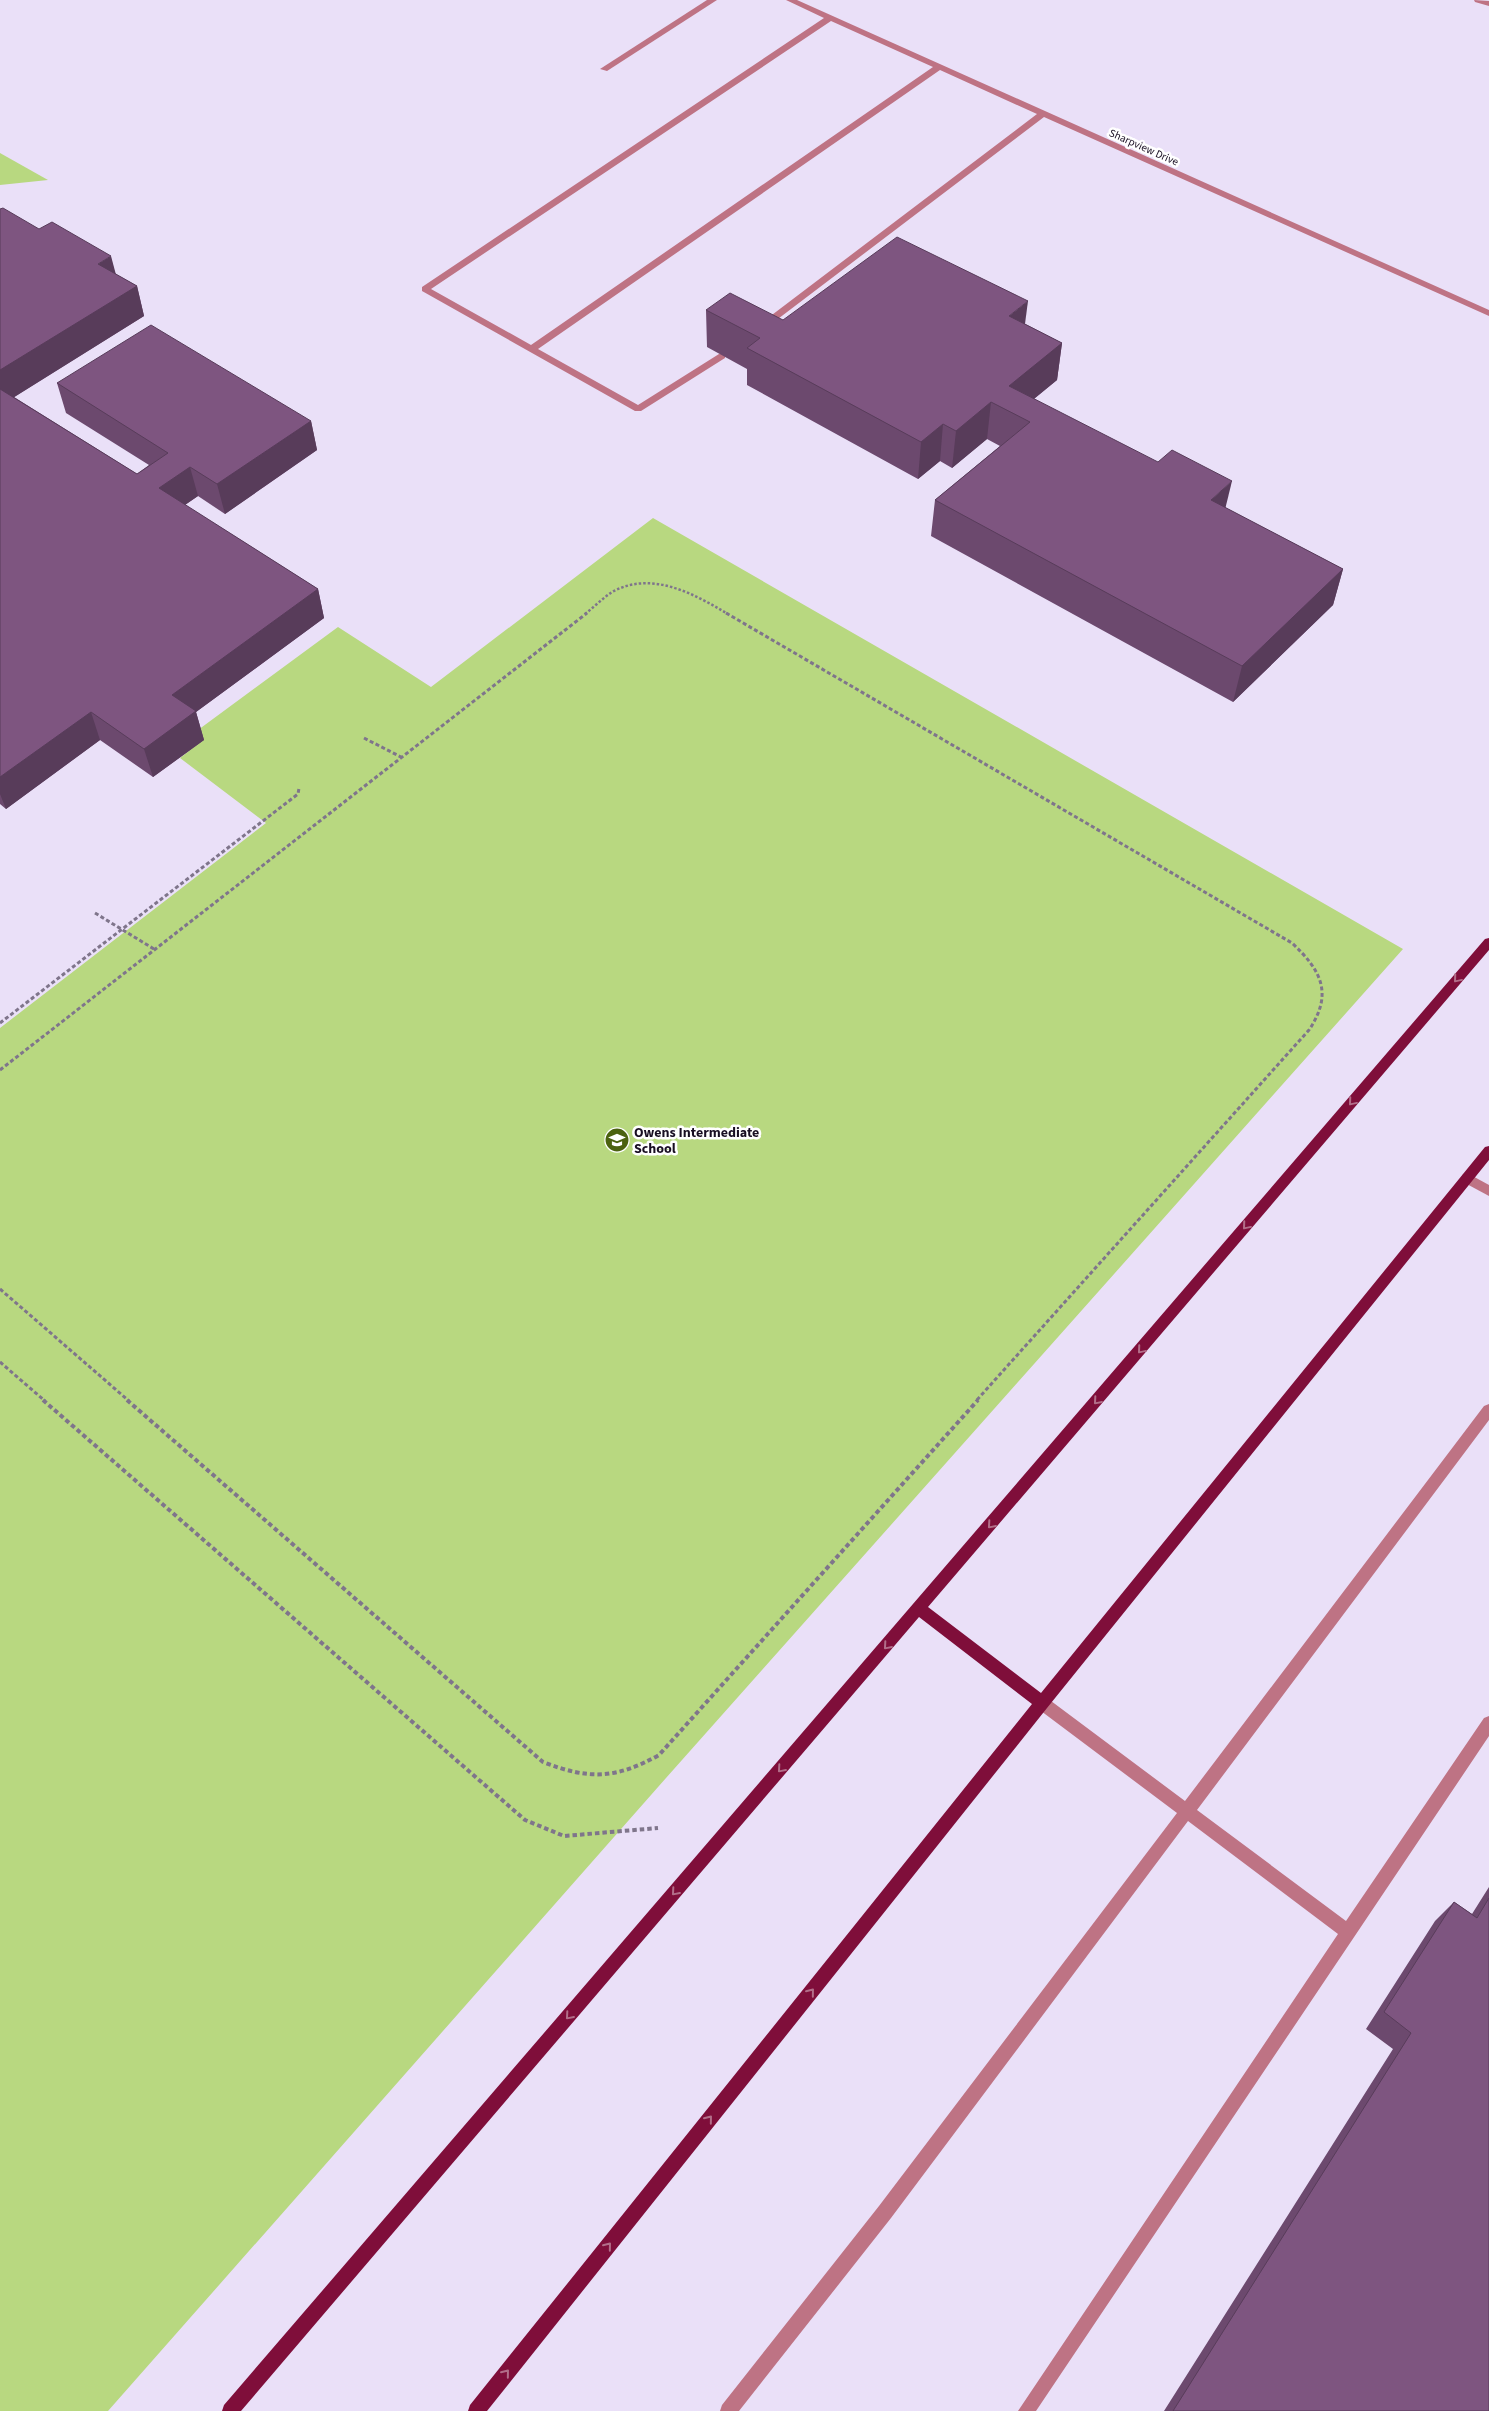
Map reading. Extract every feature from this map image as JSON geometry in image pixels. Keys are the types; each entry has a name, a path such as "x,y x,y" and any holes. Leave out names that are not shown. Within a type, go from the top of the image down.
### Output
{"main road":[{"path":"230,2411 1489,942"},
{"path":"476,2411 1042,1703 1489,1151"},
{"path":"918,1609 1042,1703"}],"street":[{"path":"604,69 713,0"},
{"name":"Sharpview Drive","path":"790,0 1489,313"},
{"path":"1478,0 1489,4"},
{"path":"722,356 638,409 425,289 830,18"},
{"path":"532,349 939,67"},
{"path":"754,333 1042,114"},
{"path":"1467,1178 1489,1191"},
{"path":"728,2411 884,2212 1489,1410"},
{"path":"1042,1703 1348,1932"},
{"path":"1026,2411 1489,1723"}],"path":[{"path":"0,1070 613,592 640,584 669,584 703,599 1292,943 1307,956 1317,970 1322,986 1323,1002 1319,1018 1309,1030 659,1755 638,1767 614,1775 590,1777 566,1772 543,1762 0,1289"},
{"path":"364,738 401,757"},
{"path":"0,1023 298,794 300,788"},
{"path":"95,913 154,949"},
{"path":"0,1362 525,1820 564,1836 658,1828"}],"green space":[{"path":"0,153 48,180 0,185"},
{"name":"Owens Intermediate School","path":"653,518 1403,949 666,1778 108,2411 0,2411 0,1028 266,823 180,758 203,740 198,730 338,627 431,687"}],"building":[{"path":"3,208 39,229 52,222 111,256 98,264 137,286 0,370 0,209"},
{"path":"897,237 1028,301 1009,316 1062,343 1009,386 1158,462 1172,450 1232,481 1211,500 1343,569 1242,666 935,500 1030,422 991,402 956,431 943,424 921,442 747,348 760,338 706,310 730,293 783,320"},
{"path":"151,325 311,421 217,484 190,467 159,488 318,589 172,695 196,711 144,749 91,712 0,777 0,389 137,474 168,453 57,383"},
{"path":"1489,1898 1489,2411 1173,2411 1411,2033 1384,2012 1454,1902 1477,1918"}],"place":[{"name":"Owens Intermediate School","path":"617,1140"}]}
